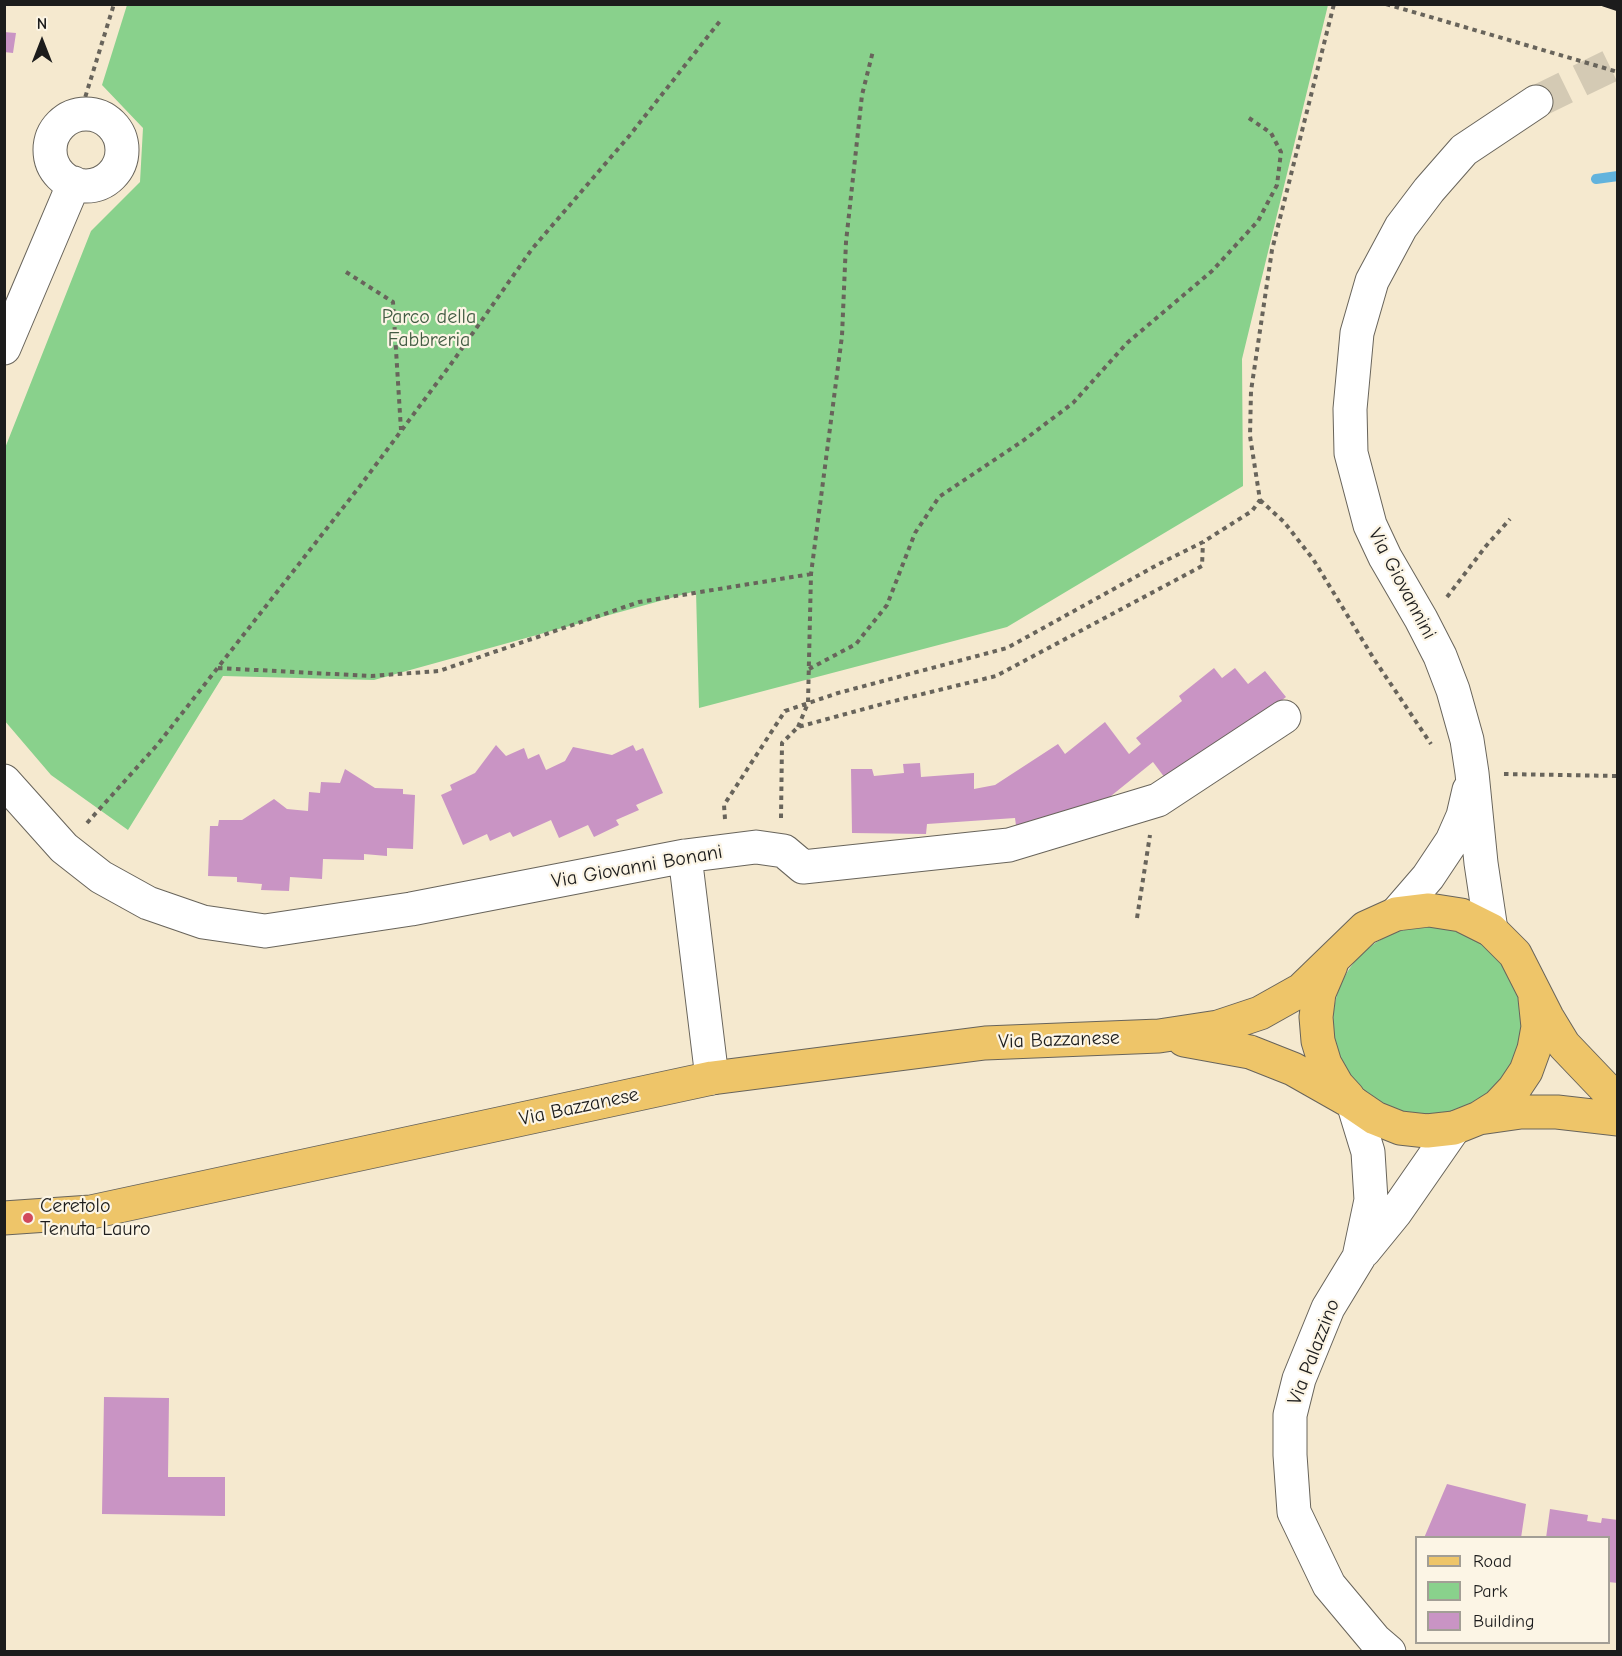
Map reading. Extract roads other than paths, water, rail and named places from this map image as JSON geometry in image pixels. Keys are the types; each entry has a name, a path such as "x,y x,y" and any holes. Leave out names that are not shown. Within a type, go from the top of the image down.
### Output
{"main road":[{"name":"Via Bazzanese","path":"4,1218 91,1212 712,1078 985,1043 1159,1036 1218,1027 1260,1013 1300,990 1365,928 1396,914 1428,910 1461,915 1491,930 1515,954 1564,1045 1606,1089 1617,1096"},
{"name":"Via Bazzanese","path":"1341,951 1328,971 1319,993 1316,1017 1318,1041 1325,1064 1337,1085 1353,1103"},
{"name":"Via Bazzanese","path":"1467,1123 1498,1106 1514,1089 1526,1071 1534,1049 1538,1027 1537,1005 1531,983"},
{"name":"Via Bazzanese","path":"1159,1036 1250,1052 1293,1069 1375,1118 1400,1128 1427,1131 1521,1112 1557,1112 1617,1119"}],"street":[{"name":"Via Giovannini","path":"1491,930 1467,740 1453,690 1440,656 1384,557 1370,525 1351,453 1350,409 1358,333 1372,281 1401,227 1428,190 1464,150 1536,102"},
{"path":"93,115 109,122 118,134 122,150 118,166 104,181 97,184 85,186 74,183 59,175 50,156 50,145 60,125 72,116 93,115"},
{"path":"4,348 74,183"},
{"name":"Via Giovanni Bonani","path":"4,782 64,848 101,878 148,903 203,922 265,931 411,909 685,856 756,847 784,851 803,867 1009,845 1158,800 1284,717"},
{"path":"1396,914 1428,877 1452,841 1463,816 1472,773"},
{"path":"685,856 712,1078"},
{"name":"Via Palazzino","path":"1353,1103 1368,1152 1371,1200 1359,1257 1328,1308 1299,1379 1290,1415 1290,1455 1294,1512 1329,1585 1375,1640 1389,1652"},
{"path":"1359,1257 1467,1123"}],"waterway":[{"path":"1596,179 1618,176"}],"tunnel":[{"path":"1536,102 1618,62"}],"railway":[{"path":"1603,4 1618,9"}],"place":[{"name":"Ceretolo Tenuta Lauro","path":"28,1218"}],"park label":[{"name":"Parco della Fabbreria","path":"429,328"}]}
